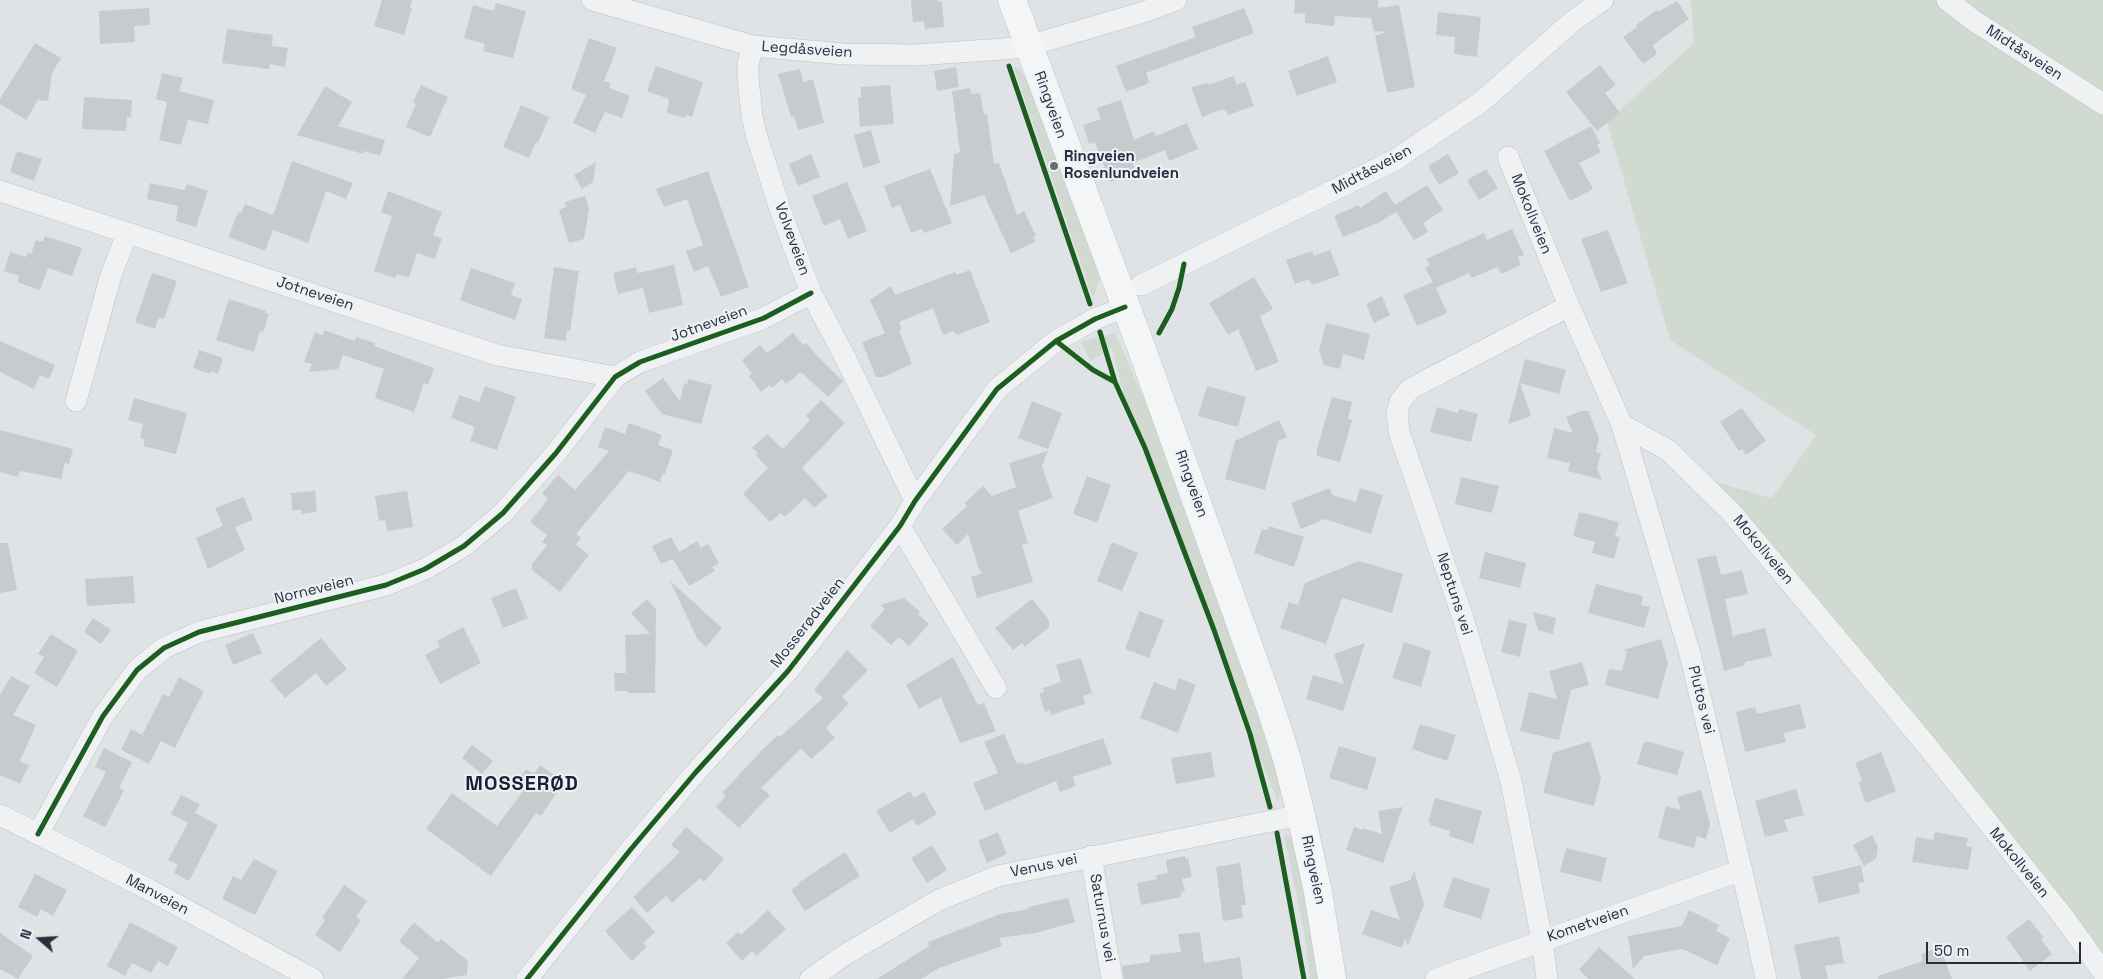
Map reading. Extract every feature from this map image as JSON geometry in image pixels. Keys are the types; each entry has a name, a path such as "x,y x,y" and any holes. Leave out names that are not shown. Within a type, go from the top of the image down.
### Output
{"main road":[{"name":"Ringveien","path":"1012,0 1260,678 1288,762 1318,892 1332,979"}],"street":[{"name":"Legdåsveien","path":"592,0 753,46 844,54 915,54 1004,50 1028,46 1144,12 1176,0"},
{"name":"Midtåsveien","path":"1142,285 1395,160 1481,102 1573,21 1603,0"},
{"name":"Midtåsveien","path":"1947,0 1974,20 2103,104"},
{"name":"Volveveien","path":"753,46 749,58 748,78 756,134 782,215 811,293 915,501"},
{"name":"Mokollveien","path":"1508,157 1569,306 1622,425 1668,450 1731,512 1923,741 1996,835 2062,915 2103,972"},
{"name":"Jotneveien","path":"0,191 497,355 615,377 640,362 764,318 811,293"},
{"path":"76,401 111,275 128,234"},
{"name":"Neptuns vei","path":"1546,979 1542,940 1511,781 1463,618 1399,432 1397,413 1400,402 1410,389 1569,306"},
{"name":"Mosserødveien","path":"527,979 631,849 696,772 788,671 900,526 915,501 997,389 1056,341 1095,319 1125,307"},
{"name":"Norneveien","path":"38,834 103,716 137,670 164,648 199,632 386,585 425,569 464,546 503,513 556,452 615,377"},
{"name":"Plutos vei","path":"1622,425 1690,654 1766,979"},
{"path":"900,526 996,688"},
{"name":"Manveien","path":"0,815 146,888 313,979"},
{"name":"Venus vei","path":"810,979 846,954 939,900 998,876 1301,815"},
{"name":"Saturnus vei","path":"1091,856 1112,979"},
{"name":"Kometveien","path":"1436,979 1742,870"}],"shaded area":[{"path":"1691,0 2103,0 2103,958 1697,477 1772,498 1816,435 1670,340 1607,122 1694,43"},
{"path":"1018,67 1027,80 1101,274 1093,299 1014,68"},
{"path":"1115,333 1237,612 1282,783 1278,802 1250,734 1214,630 1145,448 1128,411 1112,348 1090,361 1081,342"},
{"path":"1284,835 1294,838 1314,927 1320,979 1310,979 1305,936"}],"building":[{"path":"382,0 412,0 410,8 412,8 404,35 374,26"},
{"path":"911,0 938,0 938,2 942,2 944,27 925,29 924,21 913,22"},
{"path":"1295,0 1378,0 1378,8 1399,5 1415,87 1387,93 1375,36 1386,32 1374,31 1371,18 1335,16 1334,26 1305,23 1305,14 1294,13"},
{"path":"1677,1 1689,19 1653,45 1657,54 1643,64 1623,37 1657,10 1658,12"},
{"path":"496,3 526,11 513,58 483,51 485,44 464,38 473,5 494,11"},
{"path":"149,8 150,25 134,26 135,42 100,44 99,11"},
{"path":"1244,8 1254,33 1146,73 1149,82 1147,84 1126,92 1116,66 1196,37 1192,27"},
{"path":"1438,12 1481,17 1477,57 1454,54 1455,37 1436,35"},
{"path":"227,29 273,35 272,46 288,48 285,67 270,64 269,69 222,63"},
{"path":"589,38 617,48 604,81 611,83 609,88 630,96 622,118 605,112 595,133 573,123 586,95 571,89"},
{"path":"35,43 61,58 52,73 48,101 38,100 26,120 0,104 0,99"},
{"path":"1328,56 1337,82 1297,96 1288,71"},
{"path":"1600,65 1616,85 1605,93 1620,113 1597,131 1566,92"},
{"path":"656,66 703,82 692,117 686,114 685,118 667,113 669,99 647,91"},
{"path":"956,67 959,87 937,91 934,71"},
{"path":"800,69 803,82 813,79 824,123 798,130 794,116 791,117 778,74"},
{"path":"162,73 183,78 179,91 214,100 208,124 188,120 181,145 159,140 167,102 156,99"},
{"path":"1233,76 1237,85 1245,82 1254,106 1228,115 1226,110 1224,111 1223,109 1202,117 1191,87 1207,83 1208,85"},
{"path":"421,85 448,97 430,137 406,127 416,104 413,102"},
{"path":"890,85 894,124 860,127 858,97 861,97 861,87"},
{"path":"325,86 352,102 338,126 385,140 380,156 364,151 363,154 297,135"},
{"path":"970,88 971,94 980,93 984,115 987,114 994,164 999,163 1017,215 1024,211 1036,236 1033,237 1035,242 1011,253 984,195 950,206 954,154 960,152 952,91"},
{"path":"84,97 132,100 131,117 127,117 126,131 82,129"},
{"path":"1121,100 1134,140 1154,131 1156,136 1187,123 1198,149 1169,161 1165,150 1133,163 1136,173 1110,182 1095,142 1089,144 1083,125 1101,119 1097,108"},
{"path":"521,105 549,117 538,143 536,142 529,158 503,147"},
{"path":"1591,126 1600,143 1597,145 1601,152 1579,163 1593,189 1570,201 1544,151"},
{"path":"871,130 880,163 863,168 854,135"},
{"path":"17,151 42,159 34,181 10,172"},
{"path":"811,154 820,177 798,186 789,164"},
{"path":"1448,154 1459,173 1439,185 1428,166"},
{"path":"292,161 353,183 346,199 326,191 308,243 273,230 265,251 228,237 238,212 241,213 245,204 273,215"},
{"path":"596,162 593,182 582,189 574,175"},
{"path":"930,169 952,223 925,233 921,229 911,233 900,205 892,208 884,186"},
{"path":"1486,169 1498,188 1479,200 1467,180"},
{"path":"708,171 749,287 721,297 708,266 694,272 686,251 703,245 687,199 664,207 656,189"},
{"path":"847,182 867,231 848,239 840,219 824,226 812,196"},
{"path":"150,183 185,190 187,184 208,191 196,227 176,221 178,206 147,199"},
{"path":"1427,185 1443,210 1423,223 1428,232 1414,240 1396,212 1380,222 1343,237 1334,216 1359,205 1360,208 1386,191 1395,205"},
{"path":"388,191 442,212 433,235 442,238 435,259 417,253 409,278 397,274 395,278 374,271 392,216 381,212"},
{"path":"585,196 589,209 584,239 569,243 559,210 566,207 565,202"},
{"path":"1512,229 1524,255 1518,257 1521,265 1501,274 1498,267 1471,278 1469,273 1436,288 1447,313 1417,326 1403,295 1433,282 1425,268 1430,265 1426,259 1484,233 1487,240"},
{"path":"1608,230 1628,283 1601,292 1581,239"},
{"path":"45,236 82,248 72,276 48,268 40,290 17,282 19,276 4,271 10,252 26,257 27,253 31,254 36,240 43,242"},
{"path":"1330,250 1340,275 1312,285 1309,279 1295,284 1286,260 1312,251 1314,256"},
{"path":"674,265 683,305 649,313 643,288 618,294 613,273 636,267 637,273"},
{"path":"554,267 579,271 570,331 567,330 566,341 544,338"},
{"path":"471,268 515,283 511,295 522,299 515,320 460,300"},
{"path":"970,270 990,322 957,335 953,331 943,335 933,308 899,322 902,329 899,331 912,364 883,377 876,377 862,342 885,333 870,300 891,286 895,295 955,272 956,275"},
{"path":"152,273 177,281 164,319 159,317 155,329 135,322"},
{"path":"1254,277 1273,309 1260,316 1279,362 1256,371 1238,329 1228,335 1209,303"},
{"path":"1382,296 1390,315 1374,323 1366,304"},
{"path":"229,299 266,311 265,313 269,314 263,332 260,331 254,352 216,340"},
{"path":"1326,323 1370,334 1364,360 1343,354 1340,369 1324,365 1319,350"},
{"path":"324,330 355,341 356,337 375,343 374,346 434,368 428,385 424,383 414,412 375,398 384,369 343,355 338,369 309,372 312,364 304,362 315,332 323,335"},
{"path":"793,333 803,345 806,343 843,381 828,397 801,372 786,384 782,379 772,388 770,385 761,392 749,376 752,374 742,360 760,345 767,353"},
{"path":"0,341 55,365 49,379 40,375 34,389 0,372"},
{"path":"199,350 223,358 218,374 211,371 210,374 193,368"},
{"path":"1525,359 1566,370 1559,394 1520,383 1531,416 1508,424"},
{"path":"663,378 680,401 684,383 687,384 688,379 712,385 701,424 662,414 645,391"},
{"path":"485,386 516,397 497,450 470,441 475,427 451,418 459,395 479,402"},
{"path":"1207,386 1246,397 1238,427 1198,416"},
{"path":"1332,397 1352,402 1348,419 1352,420 1340,462 1317,456 1317,449"},
{"path":"134,398 187,413 176,454 143,446 145,440 140,438 143,424 128,420"},
{"path":"821,400 845,423 802,468 828,496 814,508 805,498 785,517 781,513 770,522 743,494 768,468 756,455 758,453 752,448 767,434 783,449 810,420 806,416"},
{"path":"1032,401 1062,413 1048,449 1018,438"},
{"path":"1437,407 1458,413 1459,409 1478,414 1471,442 1430,432"},
{"path":"1742,408 1766,441 1746,455 1742,449 1739,451 1720,422"},
{"path":"1581,411 1588,411 1599,438 1596,452 1601,453 1597,468 1602,480 1568,471 1570,463 1547,458 1554,428 1573,433 1566,417"},
{"path":"1279,420 1287,437 1278,441 1265,490 1225,479 1235,441"},
{"path":"629,423 662,435 658,445 673,450 665,474 663,473 660,482 629,471 576,534 581,538 576,545 589,555 560,592 532,570 532,564 547,545 542,542 547,535 530,522 548,499 542,493 558,475 575,490 609,451 598,447 605,427 625,434"},
{"path":"0,430 73,449 69,464 65,463 61,479 20,471 18,477 0,472"},
{"path":"1048,451 1042,466 1053,498 1018,511 1028,543 1022,545 1033,582 977,598 971,577 983,573 979,569 968,534 957,545 942,529 967,506 965,503 983,486 992,496 1016,487 1009,463"},
{"path":"1087,476 1111,485 1097,523 1073,514"},
{"path":"1461,477 1499,486 1492,513 1455,504"},
{"path":"1330,488 1332,495 1356,502 1360,488 1383,495 1371,534 1325,519 1301,529 1291,503"},
{"path":"315,491 317,512 301,514 301,510 292,510 291,493"},
{"path":"407,491 413,527 387,531 385,520 379,521 375,496"},
{"path":"244,497 253,520 235,527 245,550 208,569 196,538 223,526 215,508"},
{"path":"1579,512 1619,522 1615,536 1620,537 1614,559 1592,553 1595,542 1573,536"},
{"path":"1269,526 1304,537 1294,567 1254,553 1262,529 1267,530"},
{"path":"671,537 679,552 697,541 701,548 708,544 719,563 712,567 715,571 689,586 673,559 661,564 652,546"},
{"path":"1112,542 1138,553 1122,591 1097,581"},
{"path":"0,543 8,543 17,590 0,593"},
{"path":"1485,552 1526,563 1520,588 1479,578"},
{"path":"1716,555 1721,575 1742,570 1748,594 1725,599 1733,636 1765,628 1772,656 1745,662 1745,665 1724,671 1697,559"},
{"path":"1359,561 1403,574 1392,613 1342,598 1326,644 1280,628 1289,602 1298,605 1305,583"},
{"path":"133,576 135,603 87,606 85,579"},
{"path":"670,581 722,628 706,647 697,638"},
{"path":"1596,584 1643,596 1641,605 1650,607 1644,628 1588,613"},
{"path":"516,588 528,618 503,628 491,598"},
{"path":"904,598 920,612 918,614 929,624 909,646 899,637 891,645 870,626 885,609 880,605"},
{"path":"647,599 656,609 655,693 615,691 614,673 626,673 625,635 650,634 631,613"},
{"path":"1032,599 1049,620 1049,627 1025,647 1022,643 1013,650 995,628"},
{"path":"1139,611 1164,620 1149,658 1125,649"},
{"path":"1533,612 1556,618 1553,634 1538,630"},
{"path":"93,618 111,630 101,644 84,632"},
{"path":"1509,620 1527,624 1520,657 1501,652"},
{"path":"463,627 481,663 440,684 425,655 440,647 437,641"},
{"path":"253,633 262,653 233,665 225,645"},
{"path":"51,634 78,651 57,687 34,673 44,657 38,654"},
{"path":"321,638 347,669 326,686 316,673 285,698 270,680"},
{"path":"1661,639 1668,663 1658,699 1605,685 1609,669 1622,671 1627,651 1623,650"},
{"path":"1404,642 1431,651 1421,687 1392,678"},
{"path":"1365,643 1343,711 1306,699 1313,675 1344,684 1334,654"},
{"path":"847,650 868,670 842,697 849,703 826,728 835,738 811,759 801,748 761,788 770,795 739,828 716,807 726,796 722,793 764,748 778,735 780,737 823,698 814,690"},
{"path":"953,657 971,691 968,693 971,692 978,705 984,703 996,731 960,743 941,697 919,709 906,685"},
{"path":"1081,658 1092,693 1083,696 1085,704 1051,715 1050,710 1045,712 1039,693 1044,692 1043,688 1061,682 1056,665"},
{"path":"1582,662 1589,685 1571,690 1559,740 1520,731 1529,692 1557,699 1549,671"},
{"path":"11,676 30,686 13,715 36,725 20,761 29,765 20,784 0,775 0,695"},
{"path":"179,677 204,691 175,748 161,741 149,764 121,750 131,729 142,735 163,694 169,697"},
{"path":"1179,678 1196,685 1178,733 1140,718 1154,682 1175,690"},
{"path":"1800,704 1806,728 1784,733 1786,742 1745,752 1736,712 1755,707 1757,714"},
{"path":"1420,724 1456,735 1447,761 1412,749"},
{"path":"1004,734 1017,764 1023,762 1024,765 1103,738 1112,764 1073,777 1076,786 1060,792 1056,781 985,811 973,783 998,773 984,742"},
{"path":"1590,741 1601,778 1594,806 1543,793 1553,753"},
{"path":"1644,742 1684,752 1677,775 1637,764"},
{"path":"472,745 493,761 482,774 462,758"},
{"path":"1339,746 1377,758 1367,790 1329,778"},
{"path":"104,748 132,762 119,788 124,790 105,827 83,816 106,772 95,767"},
{"path":"1211,752 1215,777 1176,784 1171,758"},
{"path":"1881,752 1896,791 1866,803 1858,782 1862,781 1855,763"},
{"path":"540,765 564,782 541,816 536,813 491,876 426,829 452,793 497,826 523,791 515,786 526,769 534,774"},
{"path":"1796,789 1804,815 1784,820 1788,831 1765,837 1755,801"},
{"path":"1701,790 1710,824 1706,839 1697,836 1694,848 1658,838 1666,806 1681,810 1677,797"},
{"path":"910,791 914,798 924,792 937,814 917,826 913,819 890,833 876,811"},
{"path":"181,795 200,804 195,813 218,825 189,881 174,873 178,865 168,860 188,823 171,814"},
{"path":"1435,798 1482,811 1473,844 1449,836 1450,831 1428,823"},
{"path":"1403,807 1383,863 1346,850 1354,827 1382,834 1378,811"},
{"path":"686,827 724,859 704,882 700,878 672,903 666,896 647,913 633,897 680,852 671,845"},
{"path":"998,832 1007,854 987,863 978,841"},
{"path":"1935,832 1968,838 1966,846 1972,847 1968,870 1912,862 1916,837 1933,840"},
{"path":"1872,835 1878,847 1876,859 1864,866 1853,845"},
{"path":"932,845 947,870 927,883 911,858"},
{"path":"1566,848 1607,858 1601,882 1560,872"},
{"path":"845,852 860,876 805,911 791,890 798,883"},
{"path":"1185,856 1186,859 1188,858 1192,877 1182,879 1185,891 1181,892 1181,897 1141,905 1137,883 1157,879 1156,875 1168,873 1166,860"},
{"path":"254,859 278,871 255,915 222,899 233,876 241,880"},
{"path":"1240,863 1246,905 1241,905 1243,918 1223,921 1216,867"},
{"path":"1861,865 1864,882 1858,883 1860,893 1819,903 1812,877"},
{"path":"1414,871 1424,904 1408,946 1405,938 1402,948 1362,934 1371,910 1400,920 1389,887 1410,880 1410,882"},
{"path":"35,874 67,890 53,916 41,909 37,917 18,907"},
{"path":"1453,877 1490,889 1481,919 1443,907"},
{"path":"344,885 367,901 356,917 361,920 340,952 315,935 325,920 322,918"},
{"path":"1068,898 1075,922 1036,933 999,938 1002,946 939,968 921,979 877,979 929,946 928,942 1000,914 1029,909 1028,907"},
{"path":"632,907 655,932 643,943 647,947 632,961 605,931"},
{"path":"768,910 786,929 756,956 752,951 742,961 726,943 738,932 741,935"},
{"path":"1689,910 1719,925 1716,931 1730,938 1717,965 1682,949 1644,956 1633,969 1628,936 1682,926"},
{"path":"2029,919 2044,938 2041,939 2052,954 2030,971 2006,937"},
{"path":"130,922 178,947 168,966 158,961 151,973 132,963 125,976 107,966"},
{"path":"414,922 438,943 441,939 468,961 467,975 442,979 402,979 419,958 399,941"},
{"path":"1200,932 1204,963 1240,957 1243,979 1124,979 1122,966 1150,962 1150,955 1181,952 1178,934"},
{"path":"0,933 33,956 18,979 0,969"},
{"path":"1839,936 1844,963 1825,966 1828,979 1801,979 1794,945"},
{"path":"1599,947 1635,979 1589,979 1579,970"},
{"path":"1940,947 1952,979 1878,979 1878,976 1923,961 1921,954"}],"cycle path":[{"path":"1009,66 1090,304"},
{"path":"1159,333 1172,309 1184,264"},
{"path":"38,834 103,716 137,670 164,648 199,632 386,585 425,569 464,546 503,513 556,453 615,377 640,362 764,318 811,293"},
{"path":"527,979 631,849 696,772 788,671 900,526 915,501 997,389 1056,341 1095,319 1125,307"},
{"path":"1100,332 1115,382 1145,448 1214,630 1250,734 1270,807"},
{"path":"1056,341 1093,370 1115,382"},
{"path":"1277,833 1304,979"}],"place":[{"name":"Ringveien Rosenlundveien","path":"1054,166"}],"district":[{"name":"MOSSERØD","path":"522,785"}]}
